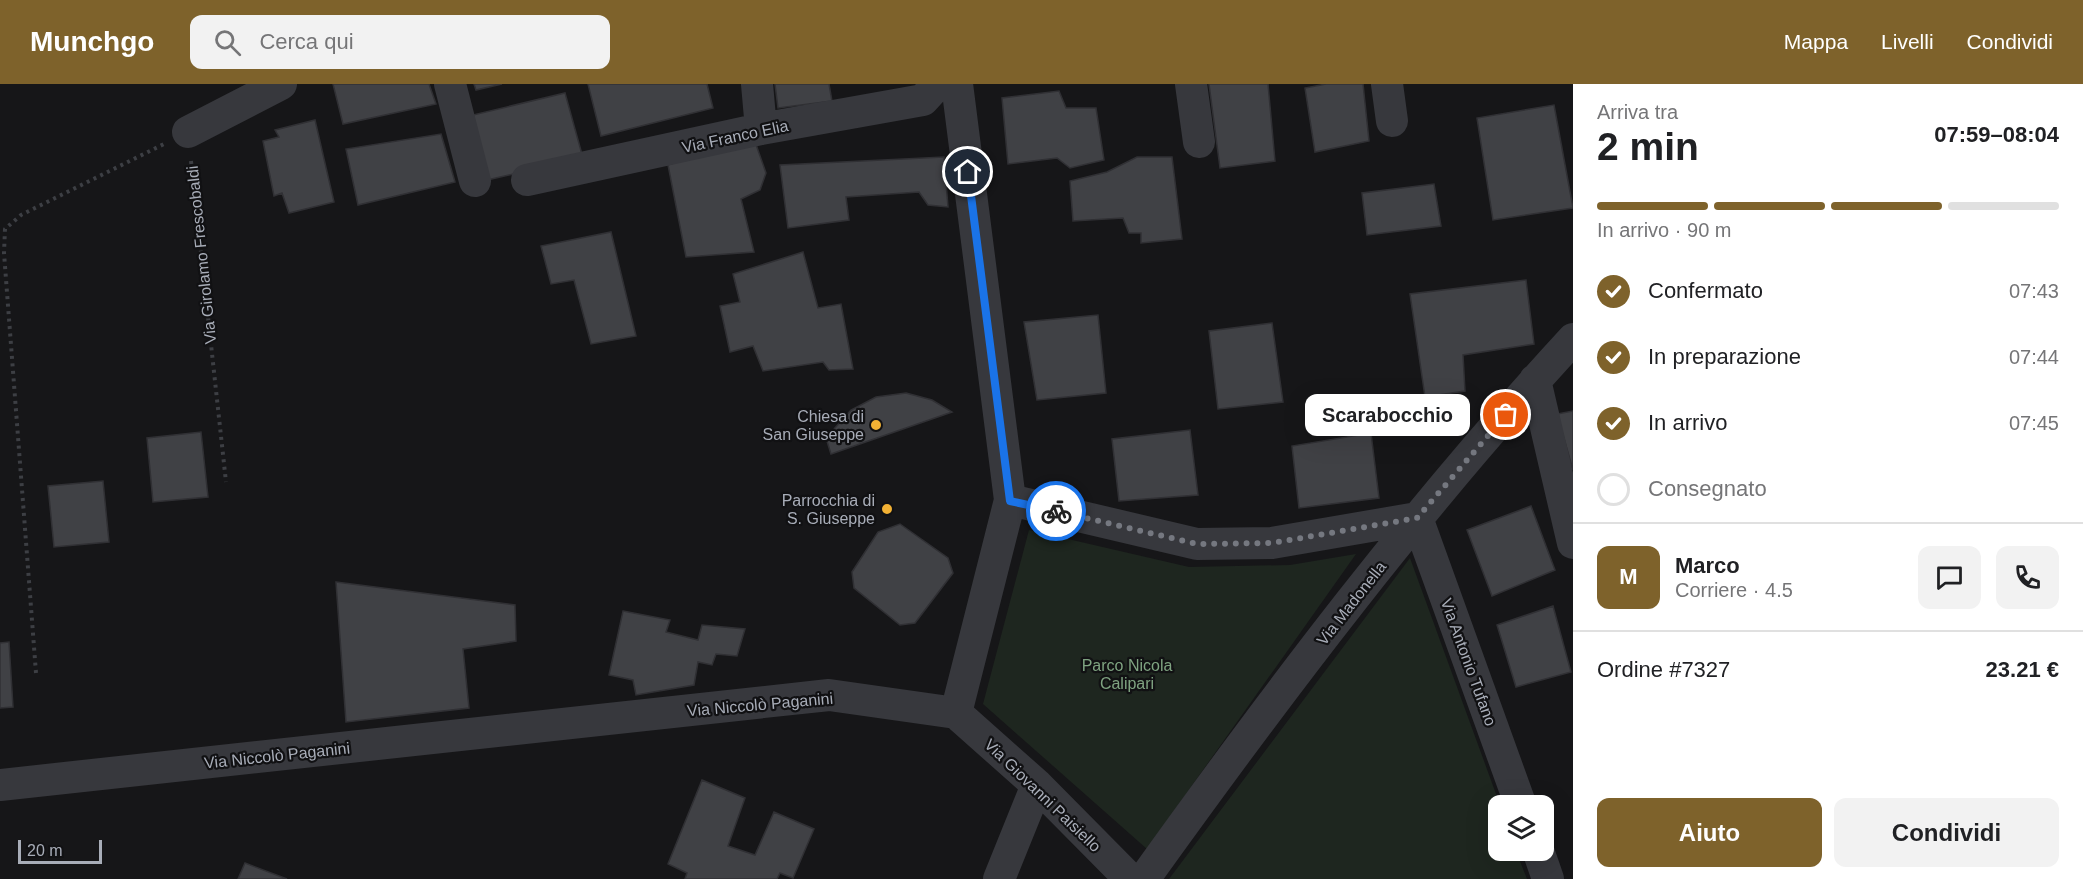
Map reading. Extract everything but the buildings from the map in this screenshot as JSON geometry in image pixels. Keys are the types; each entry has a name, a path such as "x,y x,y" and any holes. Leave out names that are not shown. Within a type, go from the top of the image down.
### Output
{"street":[{"path":"188,132 281,84"},
{"path":"450,84 475,181"},
{"path":"757,84 762,129"},
{"name":"Via Franco Elia","path":"527,180 762,129 923,100 934,88 934,84"},
{"path":"956,713 1010,501 957,84"},
{"path":"1191,84 1198,142"},
{"path":"1387,84 1392,121"},
{"name":"Via Madonella","path":"1144,879 1215,779 1417,518 1573,339"},
{"path":"1535,381 1573,543"},
{"path":"1010,501 1197,544 1272,543 1417,518"},
{"name":"Via Antonio Tufano","path":"1417,518 1517,795"},
{"name":"Via Niccolò Paganini","path":"0,785 829,695 956,713"},
{"name":"Via Giovanni Paisiello","path":"956,713 1037,785 1130,879"},
{"path":"999,879 1037,785"},
{"path":"1542,861 1548,879"}],"path":[{"name":"Via Girolamo Frescobaldi","path":"188,132 226,482"},
{"path":"36,673 4,253 5,229 21,214 188,132"}],"green space":[{"name":"Parco Nicola Calipari","path":"1029,530 1189,567 1290,565 1356,554 1147,849 983,704"},
{"path":"1410,558 1496,795 1488,795 1488,861 1520,861 1527,879 1169,879"}],"way so far":[{"path":"1056,511 1197,544 1272,543 1417,518 1506,415"}],"place":[{"name":"Scarabocchio","path":"1506,415"},
{"name":"Chiesa di San Giuseppe","path":"876,425"},
{"name":"Parrocchia di S. Giuseppe","path":"887,509"}],"route":[{"path":"968,172 1010,501 1056,511"}]}
